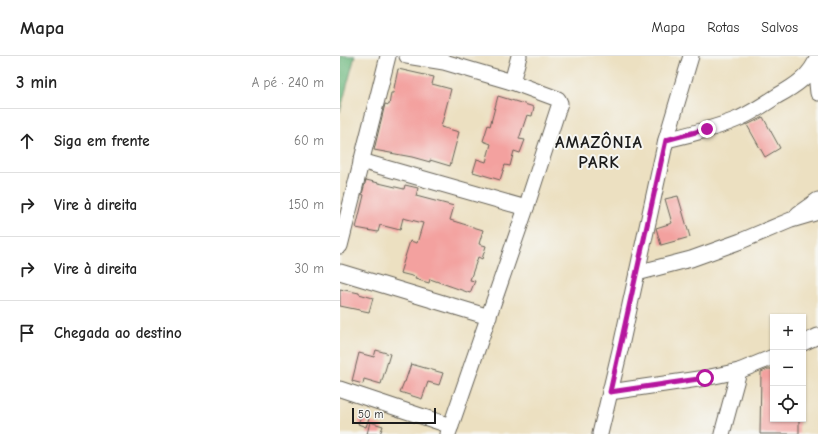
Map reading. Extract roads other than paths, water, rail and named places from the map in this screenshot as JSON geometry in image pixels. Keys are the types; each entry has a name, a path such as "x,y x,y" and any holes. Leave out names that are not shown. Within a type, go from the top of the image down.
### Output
{"street":[{"path":"340,246 388,56"},
{"path":"340,389 450,430 526,208 560,103 558,99 445,59 407,56"},
{"path":"512,82 519,56"},
{"path":"600,434 666,140 691,56"},
{"path":"666,140 740,118 799,83 816,60"},
{"path":"816,60 818,93"},
{"path":"361,161 526,208"},
{"path":"791,220 818,200"},
{"path":"637,273 691,259 741,241 791,220 818,212"},
{"path":"340,272 489,317"},
{"path":"806,342 818,336"},
{"path":"610,392 705,378 739,371 770,358"},
{"path":"722,434 739,371"}],"district":[{"name":"AMAZÔNIA PARK","path":"599,152"}]}
